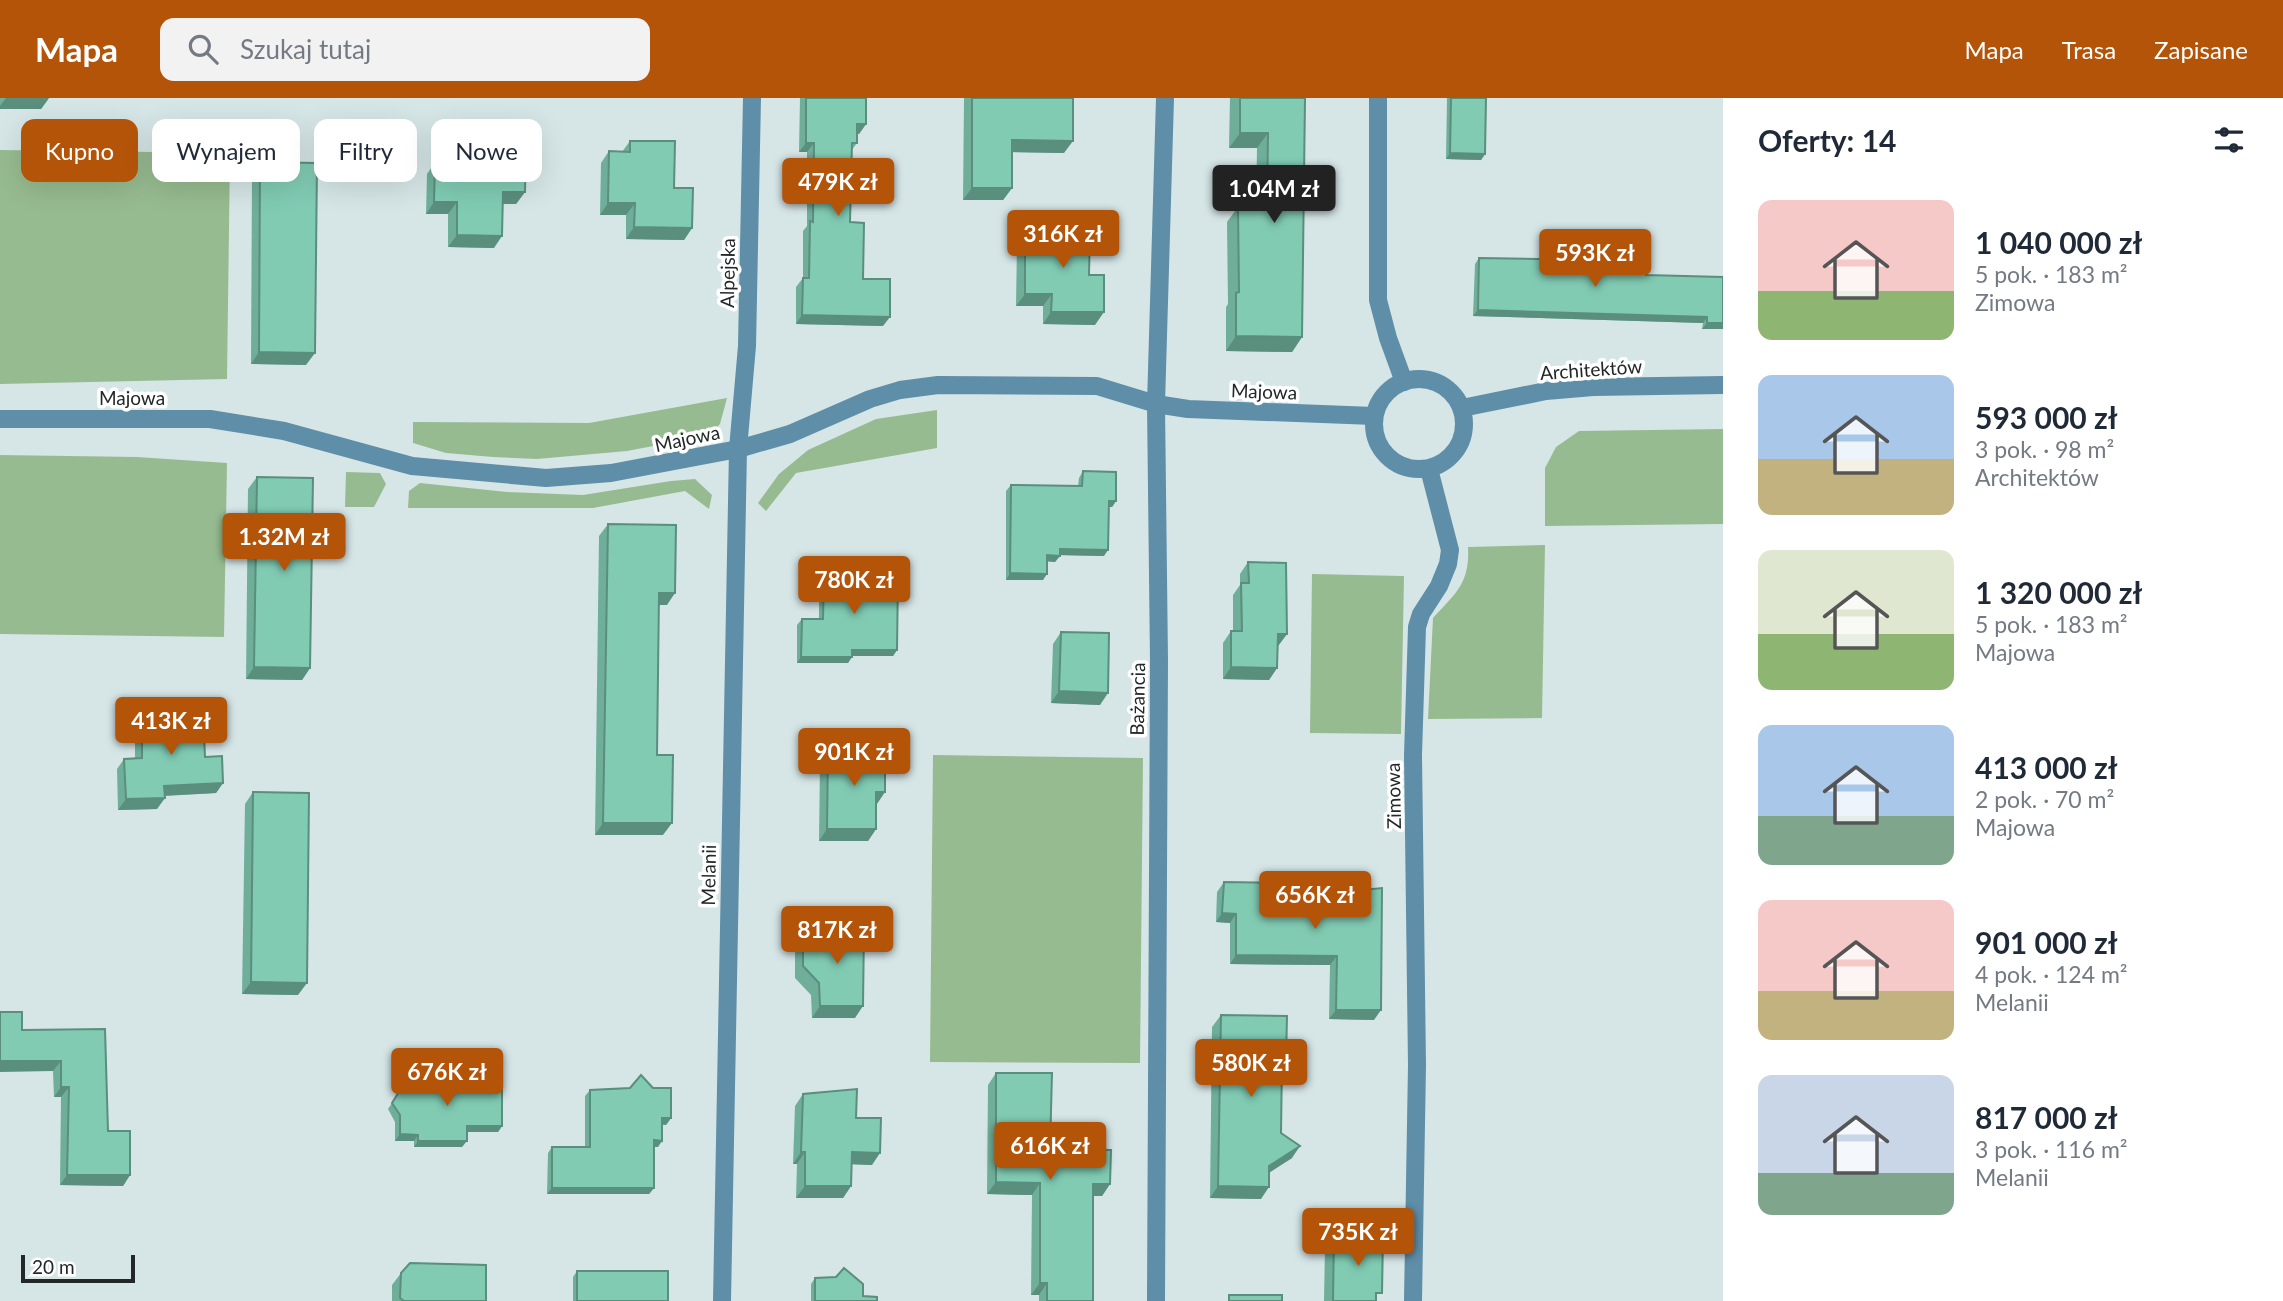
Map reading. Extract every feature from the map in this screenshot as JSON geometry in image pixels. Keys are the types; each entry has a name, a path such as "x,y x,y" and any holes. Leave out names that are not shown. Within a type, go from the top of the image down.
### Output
{"street":[{"name":"Alpejska","path":"738,449 747,346 752,98"},
{"name":"Bażancia","path":"1156,1301 1159,661 1156,404 1164,98"},
{"path":"1378,98 1378,300 1404,382"},
{"path":"1428,379 1443,385 1454,395 1462,408 1465,423 1462,439 1455,453 1444,463 1429,469 1405,467 1384,454 1378,443 1374,416 1379,403 1387,392 1404,382 1428,379"},
{"name":"Majowa","path":"0,419 210,419 284,431 412,466 546,478 611,473 738,449 790,434 870,399 901,390 938,385 1097,386 1156,404 1188,409 1374,416"},
{"name":"Architektów","path":"1462,408 1546,391 1593,387 1723,385"},
{"name":"Melanii","path":"722,1301 738,449"},
{"name":"Zimowa","path":"1413,1301 1417,1065 1413,755 1417,627 1421,614 1439,586 1448,564 1450,550 1429,469"}],"green space":[{"path":"0,150 21,150 21,182 138,182 138,152 152,152 152,182 230,182 227,379 0,384"},
{"path":"727,398 720,424 714,430 685,440 627,451 537,459 446,453 413,443 413,422 589,423"},
{"path":"937,410 937,448 796,473 766,511 758,503 779,474 808,450 876,419"},
{"path":"1723,429 1723,524 1545,526 1545,468 1556,447 1579,431"},
{"path":"0,455 137,457 227,463 224,637 0,634"},
{"path":"346,472 380,473 386,484 374,507 345,507"},
{"path":"695,479 712,495 709,509 685,491 593,508 408,508 409,491 420,483 507,492 583,495"},
{"path":"1545,545 1542,718 1428,719 1433,618 1455,594 1464,579 1468,547"},
{"path":"1312,574 1404,576 1401,734 1310,733"},
{"path":"933,755 1143,758 1140,1063 930,1062"}],"building":[{"path":"806,98 866,98 866,124 857,124 857,143 852,143 850,222 864,223 863,279 890,279 890,317 802,315 803,278 809,278 810,221 813,222 814,143 806,143"},
{"path":"972,98 1073,98 1073,141 1012,140 1012,188 972,188"},
{"path":"1240,98 1305,98 1302,337 1236,336 1236,293 1239,292 1238,207 1260,208 1260,205 1267,205 1268,133 1240,133"},
{"path":"1451,98 1486,98 1485,154 1450,153"},
{"path":"630,141 675,141 674,188 693,188 692,228 634,227 635,203 608,203 609,151 630,152"},
{"path":"300,163 314,163 314,182 317,182 315,353 259,352 260,182 300,182"},
{"path":"434,182 525,182 525,192 503,192 502,236 457,235 457,202 434,202"},
{"path":"1025,229 1090,230 1089,275 1104,275 1104,312 1051,312 1052,294 1025,294"},
{"path":"1479,258 1647,261 1646,275 1723,277 1723,323 1707,323 1707,317 1478,310"},
{"path":"1083,471 1116,472 1116,501 1109,501 1108,550 1060,549 1060,556 1047,555 1047,574 1010,573 1011,485 1082,486"},
{"path":"257,477 313,478 310,668 254,667"},
{"path":"608,524 676,525 675,593 659,593 657,755 673,755 672,823 603,823"},
{"path":"1248,562 1286,563 1287,634 1278,634 1277,668 1231,667 1231,631 1242,631 1241,583 1249,583"},
{"path":"872,570 872,576 898,576 897,650 852,650 852,657 801,657 802,619 823,619 824,575"},
{"path":"1061,632 1109,633 1108,693 1059,691"},
{"path":"203,712 205,757 222,756 223,783 164,786 165,798 126,799 124,759 142,758 142,724 153,713"},
{"path":"828,750 885,751 885,792 876,792 876,829 827,829"},
{"path":"253,792 309,793 307,983 251,982"},
{"path":"1224,882 1289,883 1363,890 1382,888 1381,1010 1336,1010 1337,956 1236,955 1236,914 1222,913"},
{"path":"820,928 864,928 863,1006 820,1006 819,983 803,966 803,941 820,941"},
{"path":"0,1012 22,1012 22,1030 105,1029 108,1131 130,1131 130,1175 67,1175 69,1087 61,1087 61,1061 0,1061"},
{"path":"1221,1015 1287,1016 1286,1059 1282,1059 1281,1133 1300,1146 1269,1166 1269,1187 1218,1186"},
{"path":"422,1072 467,1074 467,1087 502,1088 502,1126 467,1126 467,1141 418,1141 418,1135 400,1134 400,1115 392,1103 402,1087 421,1088"},
{"path":"996,1073 1052,1073 1050,1149 1111,1150 1110,1184 1093,1184 1093,1301 1047,1301 1047,1283 1040,1283 1040,1183 996,1182"},
{"path":"641,1075 653,1088 671,1088 671,1118 662,1118 662,1141 654,1140 654,1188 552,1188 552,1147 590,1147 590,1090 630,1088"},
{"path":"857,1089 856,1118 881,1118 880,1153 852,1152 851,1186 805,1186 805,1152 801,1152 803,1094"},
{"path":"1334,1235 1383,1235 1382,1293 1376,1293 1376,1301 1333,1301"},
{"path":"410,1263 486,1265 486,1301 404,1301 400,1298 401,1273"},
{"path":"844,1268 863,1284 863,1296 877,1297 877,1301 815,1301 815,1278 836,1277"},
{"path":"577,1271 668,1271 668,1301 577,1301"},
{"path":"1229,1295 1282,1295 1282,1301 1229,1301"}]}
